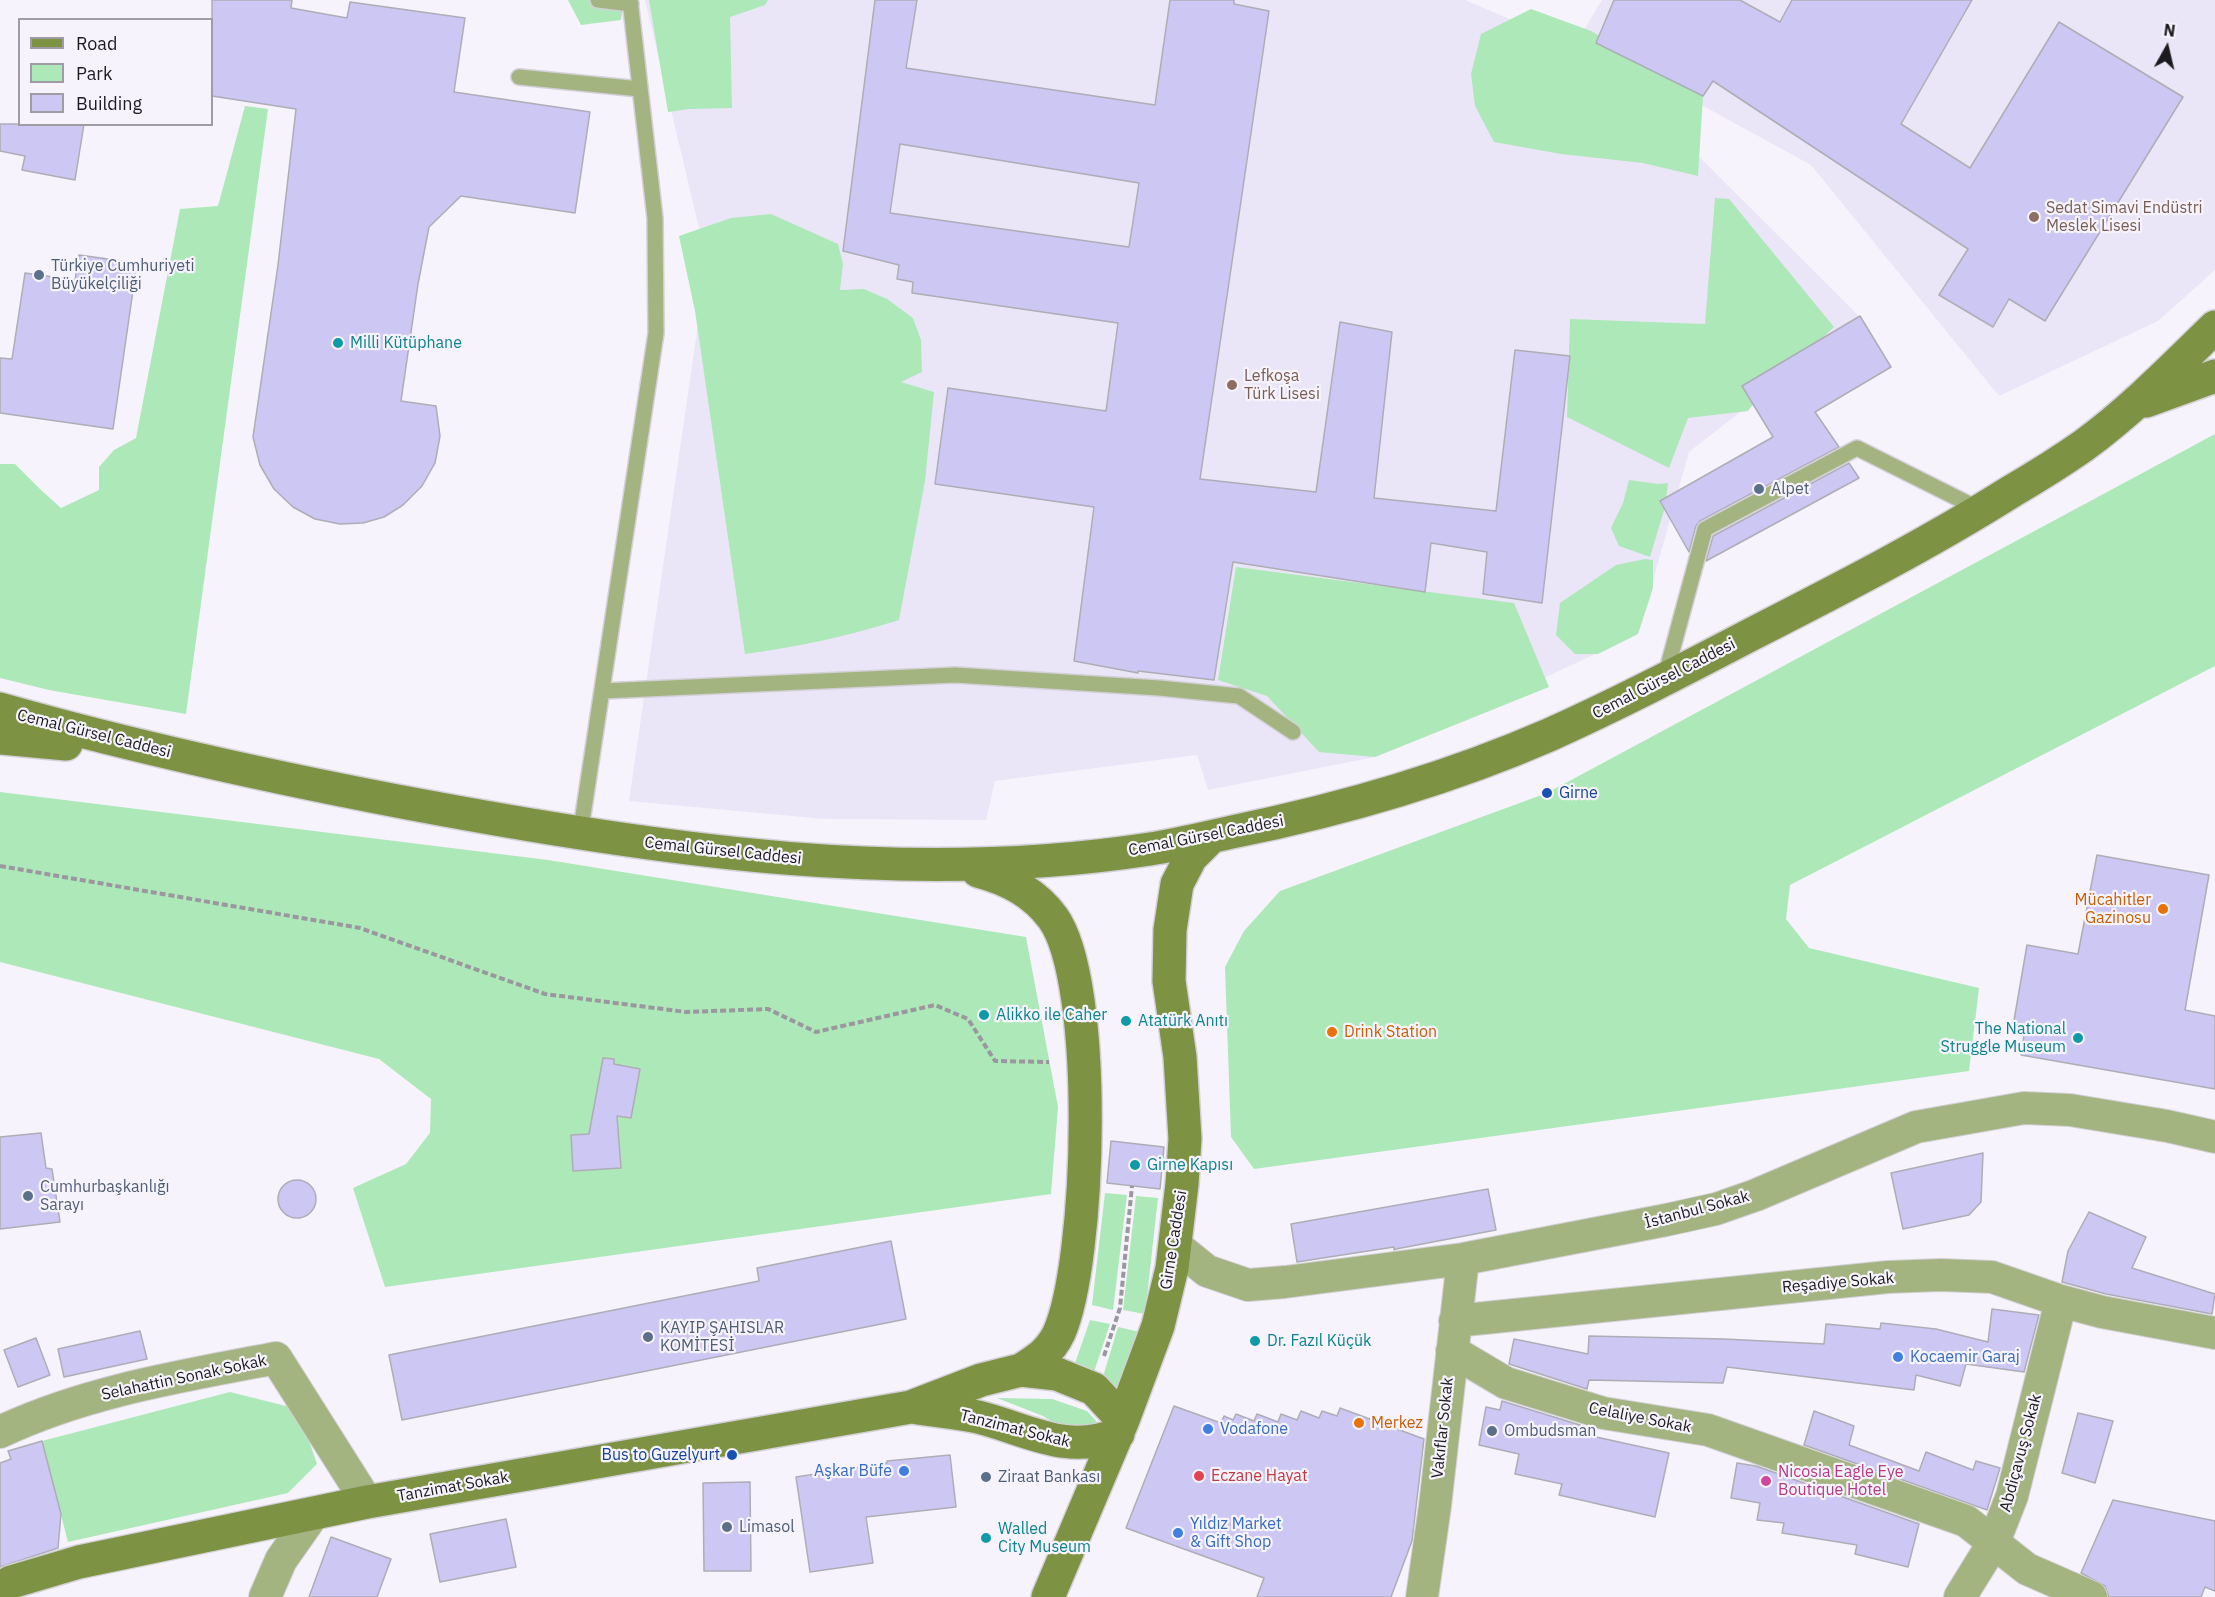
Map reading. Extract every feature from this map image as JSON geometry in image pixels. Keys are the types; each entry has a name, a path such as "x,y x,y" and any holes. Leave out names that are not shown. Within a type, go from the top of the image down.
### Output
{"street":[{"path":"2134,406 2215,327"},
{"path":"2134,406 2215,376"},
{"name":"Cemal Gürsel Caddesi","path":"0,710 187,757 330,788 580,835 706,851 812,860 954,864 1019,863 1153,849 1279,823 1413,786 1547,736 1863,578 1981,510 2080,448 2134,406"},
{"name":"Cemal Gürsel Caddesi","path":"0,738 187,757"},
{"name":"Girne Caddesi","path":"1048,1597 1121,1427 1158,1326 1176,1246 1185,1139 1180,1057 1169,981 1169,939 1177,885 1191,857 1210,837"},
{"path":"954,864 1017,885 1038,900 1054,919 1064,939 1082,1021 1084,1184 1075,1267 1059,1333 1047,1353 1021,1370"},
{"name":"İstanbul Sokak","path":"1176,1246 1207,1271 1248,1285 1463,1259 1716,1209 1756,1195 1916,1127 1990,1112 2024,1108 2070,1110 2167,1126 2215,1137"},
{"name":"Vakıflar Sokak","path":"1422,1597 1435,1506 1463,1259"},
{"name":"Reşadiye Sokak","path":"1453,1336 1888,1277 1941,1275 1992,1277 2061,1301 2130,1318 2215,1332"},
{"name":"Abdiçavuş Sokak","path":"1960,1597 1994,1542 2012,1496 2061,1301"},
{"name":"Celaliye Sokak","path":"1453,1336 1506,1383 1603,1413 1708,1430 1966,1521 2027,1569 2091,1597"},
{"name":"Selahattin Sonak Sokak","path":"0,1432 84,1400 159,1381 276,1358 367,1502"},
{"name":"Tanzimat Sokak","path":"0,1589 11,1582 79,1562 367,1502 911,1407 981,1380 1021,1370 1057,1374 1094,1389 1121,1427 1102,1441 1076,1444 1036,1436 975,1417 911,1407"},
{"path":"265,1597 281,1560 314,1513"}],"lane":[{"path":"580,835 656,333 655,218 630,2 598,0"},
{"path":"519,77 640,89"},
{"path":"1665,679 1705,530 1857,448 1981,510"},
{"path":"603,691 955,675 1159,688 1239,696 1293,732"}],"path":[{"path":"0,866 360,928 545,994 686,1012 768,1009 816,1032 935,1005 968,1019 995,1061 1049,1062"},
{"path":"1094,1389 1120,1308 1132,1186"}],"shaded area":[{"name":"Lefkoşa Türk Lisesi","path":"645,0 1465,0 1599,57 1861,318 1689,452 1638,634 1375,757 1208,790 1197,755 995,781 986,820 824,819 629,801 707,262"},
{"name":"Sedat Simavi Endüstri Meslek Lisesi","path":"1602,0 2215,0 2215,270 2158,321 1999,396 1811,165 1579,38"}],"green space":[{"path":"568,0 624,0 621,20 581,25"},
{"path":"649,0 768,0 765,5 730,17 732,108 668,112"},
{"path":"1531,9 1591,31 1703,96 1698,176 1643,163 1561,154 1494,142 1475,106 1471,74 1481,34"},
{"path":"245,106 268,109 186,714 49,690 0,678 0,464 15,464 61,508 99,490 99,467 114,450 136,438 180,209 218,206"},
{"path":"1715,198 1729,199 1834,327 1761,394 1748,411 1688,418 1669,468 1567,417 1570,319 1705,324"},
{"path":"771,214 838,244 843,264 840,290 864,289 887,299 913,318 921,340 922,372 901,382 934,392 925,481 899,620 823,640 745,654 695,311 679,236 731,218"},
{"path":"2215,434 2215,666 1790,885 1786,919 1809,948 1979,988 1969,1071 1254,1169 1231,1137 1225,967 1244,931 1280,891 1547,793"},
{"path":"1629,480 1668,483 1665,507 1650,557 1619,546 1611,528 1623,503"},
{"path":"1645,559 1653,560 1653,588 1638,634 1598,654 1575,654 1556,635 1560,603 1616,565"},
{"path":"1236,567 1514,603 1549,687 1375,757 1319,752 1267,696 1218,680"},
{"path":"0,792 548,860 1026,937 1058,1107 1051,1194 385,1287 353,1188 406,1164 430,1133 431,1099 379,1059 0,962"},
{"path":"1105,1193 1127,1195 1113,1310 1092,1305"},
{"path":"1136,1196 1158,1198 1145,1314 1123,1310"},
{"path":"1090,1320 1110,1324 1088,1390 1073,1369"},
{"path":"1118,1327 1140,1332 1121,1399 1098,1393"},
{"path":"230,1392 298,1409 317,1464 288,1493 68,1542 42,1441"},
{"path":"997,1398 1052,1399 1087,1411 1105,1431 1061,1427 1043,1416"}],"building":[{"path":"212,0 292,0 291,8 347,18 350,2 465,18 454,92 590,112 575,213 461,196 429,227 418,284 401,401 436,406 440,436 435,463 422,486 403,505 384,517 363,523 340,524 315,519 293,507 274,489 260,465 253,437 278,265 296,109 213,96"},
{"path":"875,0 917,0 906,68 1155,105 1170,0 1234,0 1234,4 1269,11 1200,479 1316,492 1340,322 1392,332 1374,498 1496,511 1515,350 1570,356 1542,603 1483,594 1487,552 1431,543 1425,592 1233,562 1214,680 1138,671 1138,673 1074,661 1094,507 935,484 948,388 1106,411 1118,323 912,293 913,282 897,279 899,265 843,251","holes":["900,144 1139,183 1129,247 890,213"]},
{"path":"1614,0 1740,0 1780,22 1792,0 1972,0 1901,124 1970,168 2059,22 2183,97 2045,321 2009,299 1993,327 1939,295 1968,249 1713,81 1703,96 1596,43"},
{"path":"0,124 84,126 75,180 22,170 25,156 0,151"},
{"path":"79,255 137,263 113,429 0,413 0,358 12,359 25,273 75,280"},
{"path":"1860,316 1891,367 1815,412 1839,447 1700,521 1696,526 1689,552 1660,501 1773,437 1742,386"},
{"path":"1849,463 1859,478 1706,561 1713,536"},
{"path":"2097,855 2209,875 2185,1010 2215,1016 2215,1089 2021,1055 2025,1028 2013,1026 2027,945 2078,954"},
{"path":"603,1058 614,1059 614,1064 640,1069 631,1118 617,1116 621,1168 573,1171 571,1135 589,1134"},
{"name":"Cumhurbaşkanlığı Sarayı","path":"41,1133 46,1168 52,1169 60,1222 0,1229 0,1137"},
{"name":"Girne Kapısı","path":"1111,1141 1164,1147 1160,1189 1107,1183"},
{"path":"1983,1153 1981,1202 1969,1215 1903,1229 1891,1173"},
{"path":"297,1180 311,1185 316,1199 311,1213 297,1218 283,1213 278,1199 283,1185"},
{"path":"1488,1189 1496,1230 1394,1250 1394,1247 1297,1262 1291,1224"},
{"path":"2089,1212 2146,1237 2132,1268 2215,1294 2212,1314 2106,1294 2062,1282 2068,1251"},
{"name":"KAYIP ŞAHISLAR KOMİTESİ","path":"891,1241 906,1319 402,1420 389,1355 759,1281 757,1268"},
{"path":"1992,1309 2039,1315 2024,1372 1966,1364 1960,1386 1916,1375 1914,1390 1727,1367 1723,1383 1589,1380 1587,1389 1509,1364 1514,1339 1588,1354 1589,1336 1824,1344 1826,1324 1880,1329 1881,1323 1936,1329 1988,1342"},
{"path":"140,1331 147,1359 64,1377 58,1349"},
{"path":"36,1338 50,1375 18,1387 4,1350"},
{"path":"1502,1401 1580,1425 1578,1433 1669,1453 1655,1517 1559,1495 1562,1484 1515,1474 1519,1454 1479,1445 1486,1407 1500,1410"},
{"path":"1174,1406 1221,1423 1224,1416 1233,1420 1236,1414 1254,1421 1257,1414 1278,1422 1281,1414 1297,1420 1301,1411 1319,1418 1322,1411 1337,1416 1340,1408 1424,1439 1412,1541 1391,1597 1257,1597 1264,1578 1126,1528"},
{"path":"1814,1411 1854,1426 1849,1445 1919,1471 1926,1452 1973,1470 1976,1461 2000,1468 1987,1510 1804,1445"},
{"path":"2078,1413 2113,1421 2095,1483 2062,1473"},
{"path":"42,1441 61,1514 58,1548 0,1567 0,1463 11,1459 8,1451"},
{"path":"950,1455 956,1507 866,1517 873,1563 810,1572 796,1477 887,1463 887,1461"},
{"path":"1737,1463 1756,1466 1919,1524 1908,1567 1855,1554 1857,1545 1782,1533 1784,1523 1757,1520 1760,1503 1731,1498"},
{"name":"Limasol","path":"750,1482 751,1571 704,1571 703,1483"},
{"path":"2113,1500 2215,1521 2215,1591 2205,1587 2201,1597 2109,1597 2105,1586 2081,1573"},
{"path":"506,1519 516,1567 440,1582 430,1534"},
{"path":"331,1537 391,1559 377,1597 309,1597"}],"place":[{"name":"Sedat Simavi Endüstri Meslek Lisesi","path":"2034,217"},
{"name":"Türkiye Cumhuriyeti Büyükelçiliği","path":"39,275"},
{"name":"Milli Kütüphane","path":"338,343"},
{"name":"Lefkoşa Türk Lisesi","path":"1232,385"},
{"name":"Alpet","path":"1759,489"},
{"name":"Girne","path":"1547,793"},
{"name":"Mücahitler Gazinosu","path":"2163,909"},
{"name":"Alikko ile Caher","path":"984,1015"},
{"name":"Atatürk Anıtı","path":"1126,1021"},
{"name":"Drink Station","path":"1332,1032"},
{"name":"The National Struggle Museum","path":"2078,1038"},
{"name":"Girne Kapısı","path":"1135,1165"},
{"name":"Cumhurbaşkanlığı Sarayı","path":"28,1196"},
{"name":"KAYIP ŞAHISLAR KOMİTESİ","path":"648,1337"},
{"name":"Dr. Fazıl Küçük","path":"1255,1341"},
{"name":"Kocaemir Garaj","path":"1898,1357"},
{"name":"Merkez","path":"1359,1423"},
{"name":"Vodafone","path":"1208,1429"},
{"name":"Ombudsman","path":"1492,1431"},
{"name":"Bus to Guzelyurt","path":"732,1455"},
{"name":"Aşkar Büfe","path":"904,1471"},
{"name":"Eczane Hayat","path":"1199,1476"},
{"name":"Ziraat Bankası","path":"986,1477"},
{"name":"Nicosia Eagle Eye Boutique Hotel","path":"1766,1481"},
{"name":"Limasol","path":"727,1527"},
{"name":"Yıldız Market & Gift Shop","path":"1178,1533"},
{"name":"Walled City Museum","path":"986,1538"}]}
